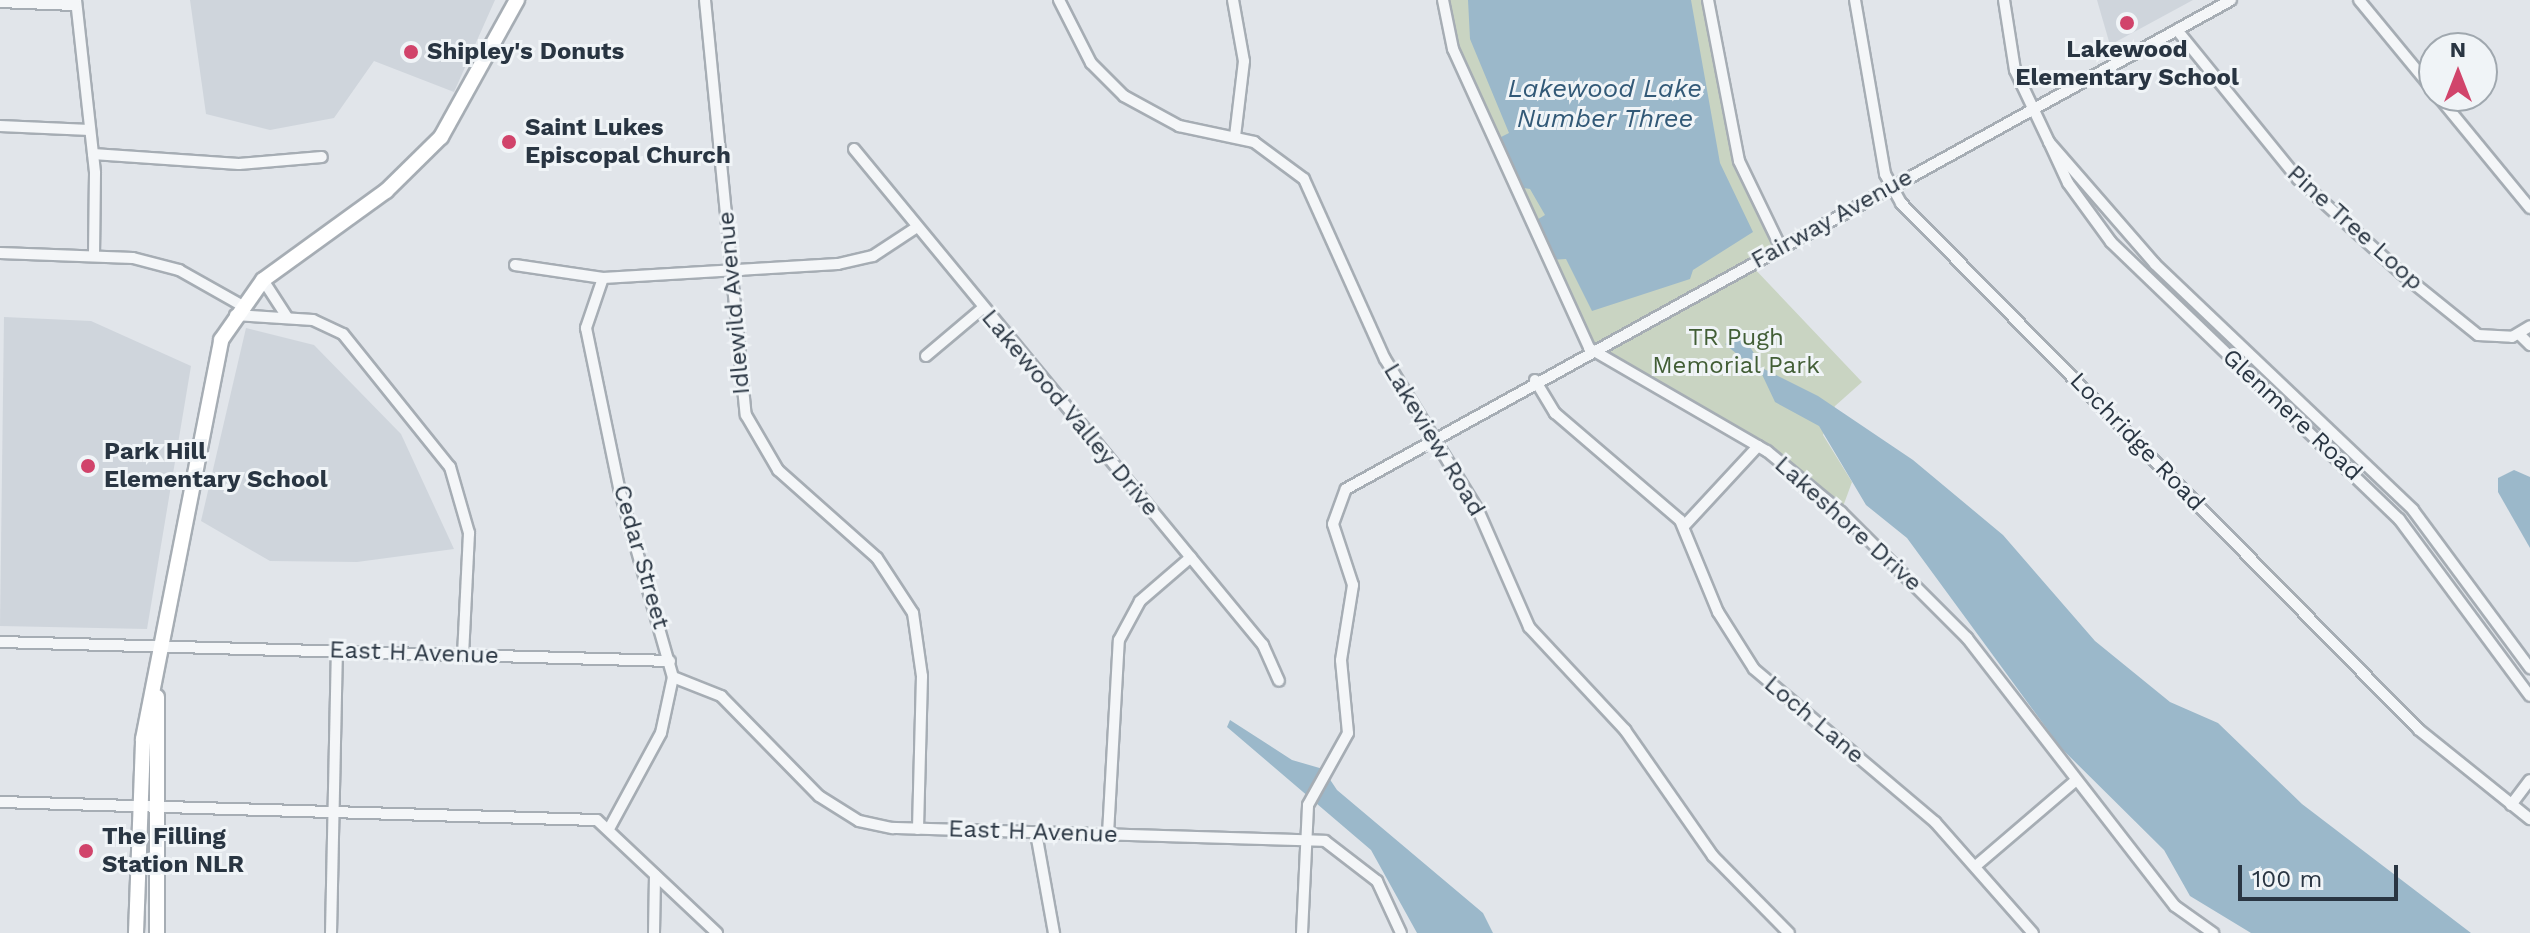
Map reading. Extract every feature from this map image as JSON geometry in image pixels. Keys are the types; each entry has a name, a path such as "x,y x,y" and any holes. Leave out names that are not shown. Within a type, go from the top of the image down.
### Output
{"main road":[{"path":"136,933 140,806 157,645 210,372 238,310 263,280 423,157 472,91 517,0"},
{"path":"157,645 157,933"}],"street":[{"name":"Idlewild Avenue","path":"705,0 740,390 755,438 792,485 891,573 913,613 922,676 918,829"},
{"name":"Lakeview Road","path":"1059,0 1091,63 1124,96 1179,126 1235,136 1268,149 1304,179 1385,359 1478,510 1529,627 1625,730 1713,856 1789,933"},
{"path":"1233,0 1244,61 1235,136"},
{"name":"Lakeshore Drive","path":"1443,0 1466,78 1568,313 1592,348 1623,373 1758,446 1841,512 1967,638 2074,782 2113,818 2175,906 2213,933"},
{"path":"1708,0 1736,148 1781,248"},
{"path":"1855,0 1890,187"},
{"name":"Glenmere Road","path":"2004,0 2030,108 2111,242 2393,512 2530,696"},
{"name":"Fairway Avenue","path":"1306,840 1311,798 1331,770 1348,733 1341,660 1354,602 1335,511 1352,483 1592,348 1781,248 2030,108 2231,0"},
{"path":"2359,0 2418,72"},
{"path":"0,2 76,3 93,154 94,255"},
{"name":"Pine Tree Loop","path":"2177,30 2323,205 2472,332 2498,339 2519,334"},
{"path":"2451,112 2530,208"},
{"path":"0,126 90,130"},
{"name":"Glenmere Road","path":"2049,142 2155,264 2413,510 2530,668"},
{"name":"Lakewood Valley Drive","path":"854,149 1263,645 1279,681"},
{"path":"93,154 239,164 322,157"},
{"name":"Lochridge Road","path":"1890,187 2361,673 2530,819"},
{"path":"515,265 603,278 855,262 917,227"},
{"path":"0,253 94,255 179,270 238,310 328,326 352,341 457,480 469,533 463,655"},
{"name":"Cedar Street","path":"603,278 586,328 619,488 673,677 661,733 610,827"},
{"path":"263,280 287,317"},
{"path":"926,356 983,308"},
{"path":"2530,326 2519,334 2530,345"},
{"name":"Loch Lane","path":"1535,380 1555,413 1684,526 1718,612 1754,669 1978,864 2033,933"},
{"path":"1684,526 1758,446"},
{"path":"1108,834 1119,640 1140,601 1191,557"},
{"name":"East H Avenue","path":"0,642 670,661"},
{"path":"331,933 337,651"},
{"name":"East H Avenue","path":"673,677 701,684 741,713 837,811 884,827 1306,840 1333,844 1368,871 1401,933"},
{"path":"2511,805 2530,780"},
{"path":"1978,864 2074,782"},
{"path":"0,802 597,820 610,827 655,875 717,933"},
{"path":"1036,833 1054,933"},
{"path":"1302,933 1306,840"},
{"path":"654,933 655,875"}],"shaded area":[{"path":"190,0 495,0 454,92 374,61 334,118 270,130 206,114"},
{"name":"Lakewood Elementary School","path":"2097,0 2193,0 2110,45"},
{"name":"Park Hill Elementary School","path":"4,317 91,321 191,366 147,629 0,626"},
{"path":"246,328 314,345 401,434 454,549 357,562 270,561 201,521"}],"green space":[{"name":"TR Pugh Memorial Park","path":"1439,0 1709,0 1727,117 1753,196 1781,248 1751,265 1862,382 1835,406 1823,435 1852,482 1841,512 1786,465 1589,348 1515,193"}],"water":[{"name":"Lakewood Lake Number Three","path":"1468,0 1691,0 1720,163 1753,232 1693,270 1690,279 1592,311 1566,259 1550,260 1535,221 1545,215 1530,189 1518,187 1499,138 1509,133 1470,39"},
{"path":"1747,335 1747,342 1760,363 1750,365 1725,344"},
{"path":"1758,366 1818,396 1913,460 2003,535 2095,641 2170,702 2218,723 2302,804 2471,933 2251,933 2190,896 2164,850 2061,748 1907,538 1866,505 1819,426 1775,402"},
{"path":"2514,470 2530,477 2530,548 2498,492 2498,478"},
{"path":"1230,720 1292,760 1323,769 1337,790 1483,913 1493,933 1417,933 1371,850 1227,727"}],"place":[{"name":"Lakewood Elementary School","path":"2127,23"},
{"name":"Shipley's Donuts","path":"411,52"},
{"name":"Saint Lukes Episcopal Church","path":"509,142"},
{"name":"Park Hill Elementary School","path":"88,466"},
{"name":"The Filling Station NLR","path":"86,851"}]}
